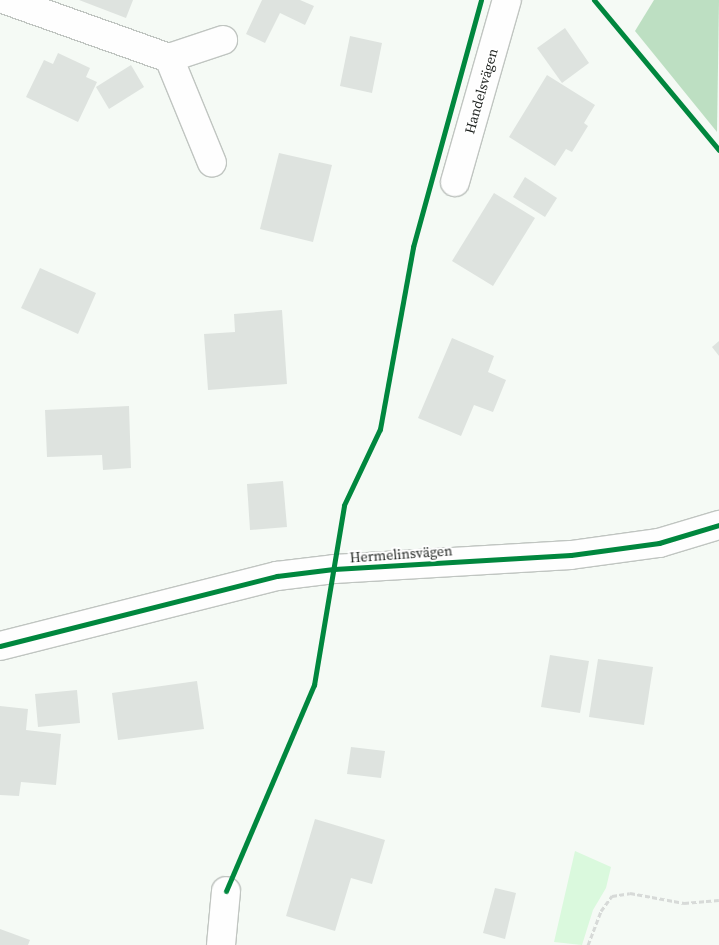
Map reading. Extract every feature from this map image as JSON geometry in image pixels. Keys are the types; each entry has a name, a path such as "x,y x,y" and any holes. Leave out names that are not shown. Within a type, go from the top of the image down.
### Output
{"street":[{"path":"6,0 168,58 223,40"},
{"name":"Handelsvägen","path":"455,182 507,0"},
{"path":"168,58 212,163"},
{"name":"Hermelinsvägen","path":"0,646 277,576 334,569 571,555 659,543 719,525"},
{"path":"220,945 226,891"}],"path":[{"path":"588,945 600,911 612,896 630,892 684,903 719,900"}],"green space":[{"path":"654,0 719,0 717,132 635,31"},
{"path":"575,851 611,867 606,888 593,910 582,945 554,942"}],"building":[{"path":"79,0 133,0 126,18"},
{"path":"262,0 300,0 314,6 305,25 280,13 265,43 246,34"},
{"path":"565,28 589,63 562,83 537,48"},
{"path":"350,36 382,43 372,93 340,86"},
{"path":"58,53 90,68 86,77 97,82 78,122 26,97 44,60 53,64"},
{"path":"131,65 144,87 109,109 96,87"},
{"path":"547,75 595,105 584,123 588,126 572,152 566,149 555,166 509,137"},
{"path":"279,153 332,165 313,242 260,229"},
{"path":"525,177 557,198 545,217 513,197"},
{"path":"494,193 535,218 493,286 452,261"},
{"path":"40,268 96,293 78,334 21,308"},
{"path":"282,310 287,384 208,390 204,334 235,332 234,314"},
{"path":"452,338 494,356 488,372 506,380 493,412 474,405 461,436 418,418"},
{"path":"719,341 719,356 712,347"},
{"path":"129,406 131,468 103,470 102,455 47,457 45,410"},
{"path":"283,481 287,527 250,530 247,484"},
{"path":"550,655 589,661 580,713 541,707"},
{"path":"598,659 653,667 644,725 589,717"},
{"path":"197,681 204,729 118,740 112,693"},
{"path":"77,690 80,723 38,727 35,694"},
{"path":"0,706 28,709 26,730 61,734 56,785 21,782 19,796 0,795"},
{"path":"351,747 385,751 381,778 347,774"},
{"path":"315,819 385,840 372,884 351,878 335,931 286,916"},
{"path":"495,888 516,893 505,939 483,933"},
{"path":"0,929 30,940 28,945 0,945"}],"cycle path":[{"path":"226,891 314,685 344,505 380,429 413,247 481,0"},
{"path":"594,0 719,150"},
{"path":"0,646 277,576 334,569 571,555 659,543 719,525"}]}
